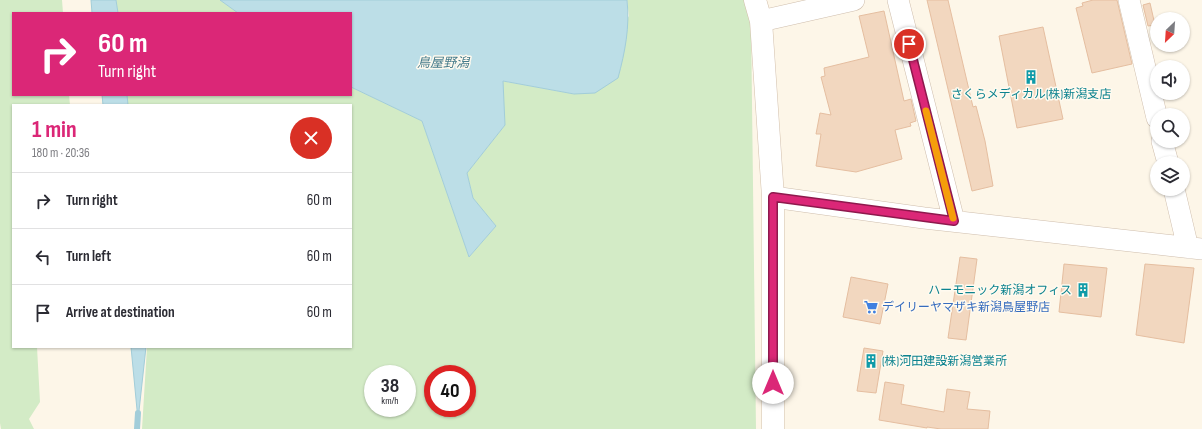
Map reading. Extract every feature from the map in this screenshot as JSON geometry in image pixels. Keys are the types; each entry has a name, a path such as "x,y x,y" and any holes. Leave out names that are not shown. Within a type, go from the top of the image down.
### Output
{"street":[{"path":"755,0 761,21 773,197 773,429"},
{"path":"761,21 854,0"},
{"path":"898,0 954,221"},
{"path":"1129,0 1155,108"},
{"path":"773,197 954,221 1195,248 1176,196"}],"green space":[{"path":"0,0 62,0 63,12 12,12 12,96 69,96 70,104 12,104 12,348 37,348 40,402 29,419 34,429 1,429"},
{"path":"116,0 220,0 237,12 118,12"},
{"path":"627,0 745,0 751,21 756,429 142,429 147,348 352,348 352,104 128,104 127,96 352,96 352,87 422,121 469,257 496,226 473,198 467,173 505,125 502,81 574,94 629,16"}],"water":[{"path":"91,0 116,0 118,12 92,12"},
{"name":"鳥屋野潟","path":"220,0 627,0 628,20 625,49 618,78 595,93 574,94 503,81 505,125 467,173 473,198 496,226 469,257 422,121 352,87 352,12 237,12"},
{"path":"102,96 127,96 128,104 103,104"},
{"path":"131,348 146,348 138,420"}],"building":[{"path":"927,0 948,0 973,107 976,106 985,141 993,186 972,191"},
{"path":"1093,0 1117,0 1132,64 1092,73 1076,8 1083,6 1082,3"},
{"path":"1150,3 1152,12 1150,12 1150,26 1148,26 1143,5"},
{"path":"884,11 904,101 911,99 916,121 910,123 911,126 895,130 902,159 856,172 816,166 821,134 816,134 820,113 831,115 821,77 825,76 824,68 869,57 859,16"},
{"name":"さくらメディカル(株)新潟支店","path":"1043,27 1063,119 1017,128 999,36"},
{"path":"960,257 977,259 966,340 948,338"},
{"name":"ハーモニック新潟オフィス","path":"1064,264 1107,268 1101,317 1059,312"},
{"path":"1145,264 1194,268 1184,343 1136,335"},
{"path":"851,277 888,284 880,324 843,317"},
{"path":"864,348 883,351 876,393 857,391"},
{"path":"885,382 904,385 901,404 944,412 947,389 970,392 967,409 990,411 988,429 927,428 879,420"}],"waterway":[{"path":"137,429 138,413"}],"slow traffic":[{"path":"926,111 953,218"}],"place":[{"name":"さくらメディカル(株)新潟支店","path":"1031,77"},
{"name":"ハーモニック新潟オフィス","path":"1083,290"},
{"name":"デイリーヤマザキ新潟鳥屋野店","path":"871,307"},
{"name":"(株)河田建設新潟営業所","path":"871,361"}],"route":[{"path":"773,383 773,197 954,221 909,44"}]}
